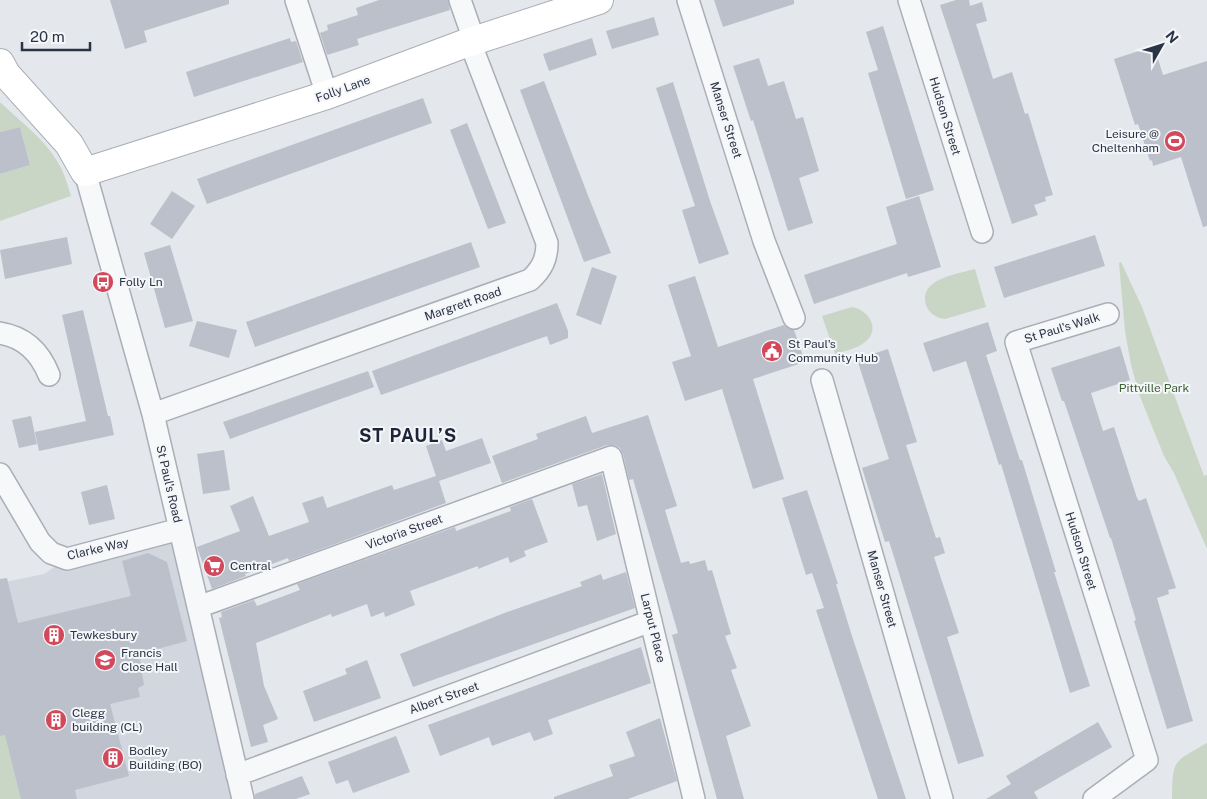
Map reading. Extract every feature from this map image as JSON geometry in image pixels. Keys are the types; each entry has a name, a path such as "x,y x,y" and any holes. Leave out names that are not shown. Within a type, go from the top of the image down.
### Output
{"street":[{"path":"296,0 327,95"},
{"name":"Margrett Road","path":"153,414 530,280 538,273 547,253 547,243 472,41 460,0"},
{"name":"Folly Lane","path":"85,172 327,95 472,41 599,0"},
{"name":"Manser Street","path":"688,0 764,241 794,318"},
{"name":"Hudson Street","path":"909,0 982,232"},
{"path":"0,63 6,74 69,144 85,172"},
{"name":"St Paul's Road","path":"85,172 153,414 242,799"},
{"name":"St Paul's Walk","path":"1016,342 1108,314"},
{"path":"0,333 22,339 32,347 40,355 50,375"},
{"name":"Hudson Street","path":"1016,342 1147,760 1094,799"},
{"name":"Manser Street","path":"822,380 942,799"},
{"name":"Victoria Street","path":"198,607 611,457"},
{"name":"Larput Place","path":"611,457 651,621 688,797"},
{"name":"Clarke Way","path":"0,474 40,542 51,553 59,557 67,558 180,529"},
{"name":"Albert Street","path":"237,775 651,621"}],"shaded area":[{"name":"Francis Close Hall","path":"180,529 243,799 0,799 0,583 44,574 67,559"}],"green space":[{"path":"0,102 33,132 55,157 62,169 71,196 0,221 0,174 30,165 20,127 0,132"},
{"name":"Pittville Park","path":"1121,262 1142,307 1204,476 1207,475 1207,549 1174,473 1164,456 1139,394 1131,365 1125,331 1119,263"},
{"path":"975,269 986,307 945,319 936,317 931,313 927,308 925,296 933,284 949,276"},
{"path":"852,307 863,312 871,321 872,331 870,337 854,348 835,354 822,316"},
{"path":"17,732 21,799 0,799 0,736"},
{"path":"1207,743 1207,799 1172,799 1174,769 1177,764 1181,759"}],"building":[{"path":"110,0 229,0 229,4 144,31 147,42 125,49"},
{"path":"379,0 448,0 450,10 357,39 359,45 327,55 320,33 328,30 327,25 358,15 356,8"},
{"path":"714,0 794,0 794,4 723,27"},
{"path":"956,0 969,0 970,6 982,2 987,21 976,24 993,79 1012,72 1025,114 1028,113 1053,195 1045,197 1046,201 1034,205 1038,215 1012,224 940,5"},
{"path":"654,17 659,35 612,49 606,31"},
{"path":"883,26 934,190 906,199 868,73 878,70 866,32"},
{"path":"290,38 291,42 296,41 303,62 194,97 186,72"},
{"path":"592,38 597,55 549,71 543,54"},
{"name":"Leisure @ Cheltenham","path":"1154,46 1163,75 1207,61 1207,226 1203,227 1181,157 1153,166 1152,160 1150,161 1138,124 1135,125 1114,59"},
{"path":"759,58 768,86 784,81 796,119 803,117 819,171 799,178 813,223 788,231 753,120 751,121 733,66"},
{"path":"544,81 611,253 584,262 520,90"},
{"path":"673,82 710,201 729,254 699,264 682,210 695,206 656,88"},
{"path":"423,98 432,123 207,204 197,179"},
{"path":"467,123 506,223 488,229 450,130"},
{"path":"20,127 30,165 0,174 0,132"},
{"path":"172,191 195,206 172,239 150,224"},
{"path":"919,196 941,267 908,277 907,273 814,304 804,275 897,244 886,207"},
{"path":"1095,235 1105,266 1004,298 994,267"},
{"path":"67,237 72,264 5,279 0,250"},
{"path":"471,242 480,267 255,347 246,322"},
{"path":"170,245 193,321 165,328 144,253"},
{"path":"592,267 617,276 601,325 576,315"},
{"path":"695,276 718,347 784,325 794,330 805,362 753,379 784,479 753,489 722,389 685,401 672,362 691,356 668,285"},
{"path":"557,303 568,331 568,338 550,345 547,336 381,395 372,371"},
{"path":"83,310 114,435 39,451 35,432 86,421 62,315"},
{"path":"197,321 237,330 229,358 189,346"},
{"path":"988,322 997,351 986,355 1020,460 1022,460 1056,572 1054,572 1090,686 1070,693 1001,464 999,465 966,361 933,372 923,343"},
{"path":"1120,346 1130,380 1091,393 1103,431 1114,427 1137,498 1139,501 1146,498 1176,588 1168,590 1169,594 1157,598 1193,721 1167,729 1111,538 1051,368"},
{"path":"888,349 917,442 906,445 936,538 940,537 945,553 934,557 959,633 947,637 984,756 958,764 889,541 885,542 862,468 889,459 857,359"},
{"path":"368,371 374,387 230,439 223,422"},
{"path":"648,415 677,506 665,510 681,563 689,561 690,564 705,560 708,571 712,570 731,634 725,636 737,668 731,670 751,726 726,736 744,799 717,799 672,635 678,633 633,479 629,480 620,448 614,445 607,445 502,483 492,456 538,439 536,434 586,416 592,433"},
{"path":"31,416 37,444 19,448 12,420"},
{"path":"482,438 491,463 439,481 446,503 289,561 288,558 212,589 197,547 240,531 230,506 253,496 269,536 309,522 302,503 323,496 327,508 392,485 394,490 436,476 426,446 442,440 446,451"},
{"path":"224,450 230,490 203,494 197,454"},
{"path":"602,474 616,534 597,541 587,505 578,507 572,484"},
{"path":"107,485 115,519 89,525 81,492"},
{"path":"807,490 838,584 836,584 851,633 906,799 878,799 816,610 824,608 812,573 806,575 782,498"},
{"path":"532,499 548,542 524,551 526,556 510,563 508,557 478,569 478,566 410,591 415,605 385,617 384,612 371,617 367,604 332,617 331,614 256,643 264,686 278,719 263,725 268,742 251,747 219,618 222,617 221,612 254,600 257,606 300,590 297,584 455,527 456,531 511,511 510,507"},
{"path":"148,553 167,562 187,641 139,654 144,685 138,688 140,697 110,704 129,776 75,790 77,799 21,799 5,735 0,736 0,579 7,578 18,623 131,596 122,561"},
{"path":"626,572 635,608 413,687 400,654 507,612 582,586 580,582 601,574 603,580"},
{"path":"641,647 651,683 548,720 553,734 534,741 530,732 492,746 489,737 440,756 428,725"},
{"path":"367,660 381,698 314,722 303,691 347,674 345,669"},
{"path":"660,718 677,781 628,799 554,799 554,797 613,776 609,765 635,756 626,732"},
{"path":"1098,722 1112,747 1034,792 1038,799 986,799 1011,784 1006,776"},
{"path":"396,736 410,772 353,793 348,780 336,784 328,762"},
{"path":"302,776 310,794 296,799 255,799 255,794"}],"place":[{"name":"Leisure @ Cheltenham","path":"1175,141"},
{"name":"Folly Ln","path":"103,282"},
{"name":"St Paul's Community Hub","path":"772,351"},
{"name":"Central","path":"214,566"},
{"name":"Tewkesbury","path":"54,635"},
{"name":"Francis Close Hall","path":"105,660"},
{"name":"Clegg building (CL)","path":"56,720"},
{"name":"Bodley Building (BO)","path":"113,758"}],"district":[{"name":"ST PAUL’S","path":"408,435"}]}
